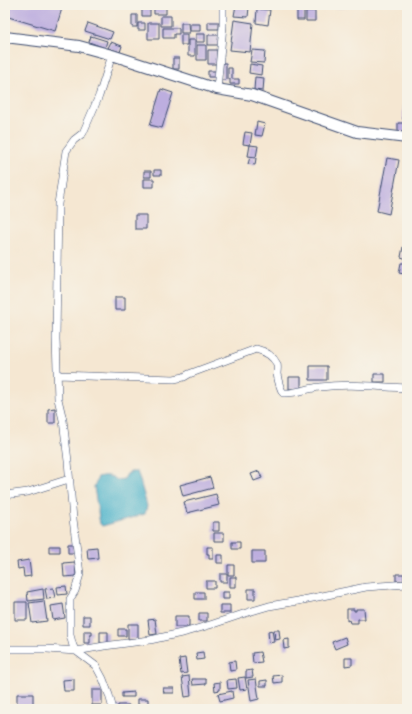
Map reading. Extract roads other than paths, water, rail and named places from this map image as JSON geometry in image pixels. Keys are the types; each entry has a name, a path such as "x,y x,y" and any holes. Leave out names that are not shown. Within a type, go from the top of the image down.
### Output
{"street":[{"path":"217,89 223,26 223,5"},
{"path":"5,36 79,46 112,55 217,89 252,95 357,132 407,138"},
{"path":"112,55 99,96 83,133 74,140 66,151 58,204 56,340 58,399 63,420 80,574 75,591 70,599 70,635 76,651 96,666 104,679 113,709"},
{"path":"58,375 174,379 256,349 271,357 277,365 277,373 283,393 319,387 348,385 407,388"},
{"path":"5,495 28,492 69,479"},
{"path":"5,649 76,651 150,640 186,632 252,610 269,606 366,587 407,584"}],"water":[{"path":"137,472 139,477 147,506 145,514 102,526 100,524 94,487 98,477 108,476 117,480 124,479 127,474"}]}
